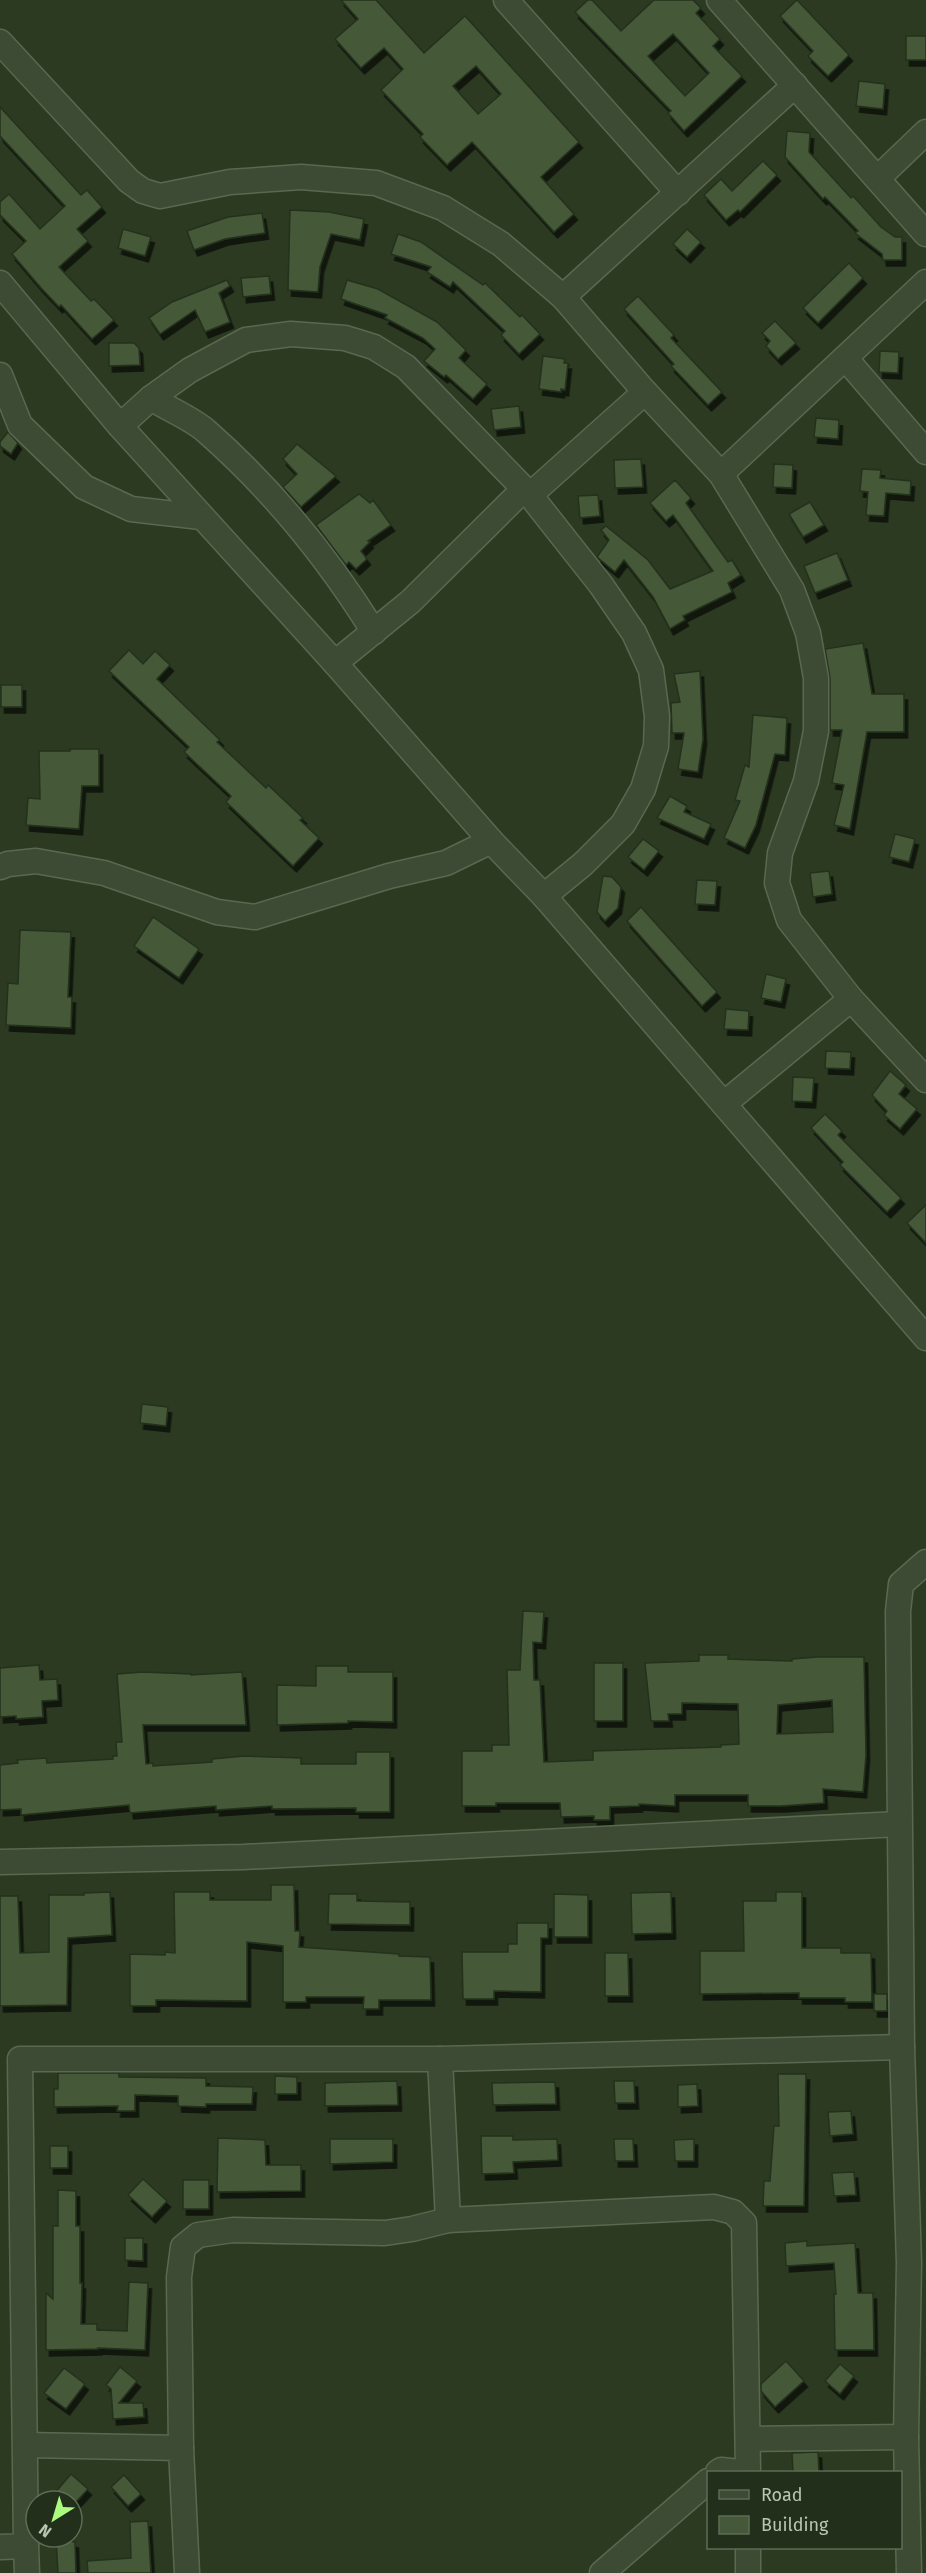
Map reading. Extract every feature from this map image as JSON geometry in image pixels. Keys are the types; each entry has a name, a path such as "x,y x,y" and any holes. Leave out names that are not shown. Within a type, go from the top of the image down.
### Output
{"street":[{"path":"506,0 678,193"},
{"path":"719,0 926,234"},
{"path":"0,42 129,181 143,191 160,196 230,182 301,177 376,183 443,208 501,244 563,297 645,392 721,474 792,590 808,633 816,678 816,731 806,781 780,853 777,883 789,920 851,999 926,1080"},
{"path":"563,297 795,85"},
{"path":"878,178 926,132"},
{"path":"721,474 926,282"},
{"path":"0,283 120,426 335,663 491,840 544,896 926,1338"},
{"path":"120,426 151,398 198,365 246,340 291,334 345,338 374,347 406,367 527,492 601,585 634,633 651,670 657,716 656,746 643,789 623,824 583,864 544,896"},
{"path":"846,359 926,452"},
{"path":"0,375 10,425 84,487 131,509 201,517"},
{"path":"335,663 450,565 527,492 645,392"},
{"path":"151,398 205,430 279,503 350,595 374,632"},
{"path":"0,867 36,861 104,873 217,912 255,917 389,876 446,864 491,840"},
{"path":"725,1103 851,999"},
{"path":"909,2573 906,2437 917,2263 902,2047 898,1611 901,1584 926,1562"},
{"path":"0,1862 243,1857 900,1824"},
{"path":"26,2489 10,2059 440,2059 902,2047"},
{"path":"440,2059 448,2220"},
{"path":"187,2573 181,2448 179,2277 183,2247 198,2235 233,2230 385,2232 412,2229 448,2220 714,2207 733,2212 744,2223 748,2471"},
{"path":"748,2439 906,2437"},
{"path":"26,2445 181,2448"},
{"path":"719,2471 721,2469 734,2471"},
{"path":"603,2573 707,2482"},
{"path":"0,2547 24,2546"},
{"path":"26,2549 27,2573"},
{"path":"748,2549 748,2573"}],"building":[{"path":"341,0 376,0 424,53 465,16 579,142 541,177 574,214 554,232 472,142 447,165 420,137 423,134 381,90 403,69 384,48 361,68 335,39 358,19","holes":["476,66 501,94 478,114 453,86"]},
{"path":"588,0 592,0 621,31 654,0 693,0 701,8 696,13 720,39 713,46 742,76 684,131 668,113 671,111 575,12","holes":["673,34 709,73 685,96 648,56"]},
{"path":"797,0 849,55 828,76 808,56 813,51 780,16"},
{"path":"906,36 926,36 926,60 906,60"},
{"path":"859,81 885,84 883,109 856,106"},
{"path":"0,107 81,195 87,190 102,207 77,229 88,241 59,267 91,301 94,299 114,320 92,339 61,305 59,307 41,288 12,254 26,241 0,215 0,202 9,194 40,229 65,206 0,136"},
{"path":"787,131 810,133 809,152 881,227 895,237 902,237 902,260 883,260 882,254 855,233 858,231 825,197 823,199 785,157"},
{"path":"763,161 777,175 740,212 738,210 726,220 704,195 721,179 732,191"},
{"path":"290,210 329,212 364,219 360,240 331,234 320,267 318,292 288,290"},
{"path":"262,213 265,233 225,239 194,250 187,231 228,217"},
{"path":"123,229 151,237 145,256 118,248"},
{"path":"687,229 701,242 687,257 673,244"},
{"path":"398,234 421,242 483,285 485,283 540,334 519,354 501,335 505,331 453,282 450,287 427,272 431,267 391,254"},
{"path":"849,263 863,278 818,323 803,308"},
{"path":"269,276 271,294 243,297 241,278"},
{"path":"227,280 230,286 219,293 230,322 205,332 195,310 160,334 149,318 172,302"},
{"path":"347,280 378,289 437,322 466,350 459,358 487,384 473,399 446,375 444,377 424,361 435,349 423,338 385,318 387,315 341,299"},
{"path":"638,296 674,335 671,338 722,392 708,405 671,366 674,364 624,309"},
{"path":"775,321 796,343 778,359 766,346 770,341 762,333"},
{"path":"109,343 134,343 139,348 140,365 109,366"},
{"path":"880,351 899,352 898,373 879,372"},
{"path":"543,356 565,359 564,363 568,363 565,390 561,389 561,392 539,389"},
{"path":"519,406 521,427 494,430 491,409"},
{"path":"816,418 839,420 838,439 814,437"},
{"path":"8,432 18,443 11,454 0,446 0,442"},
{"path":"297,444 336,476 301,507 283,487 297,474 283,459"},
{"path":"641,459 643,487 615,488 614,460"},
{"path":"774,464 793,465 792,488 773,487"},
{"path":"862,469 881,470 880,478 911,481 910,495 886,493 884,516 866,515 868,492 860,491"},
{"path":"675,480 691,498 686,503 728,562 732,560 741,575 728,583 732,592 683,616 685,620 670,629 653,597 624,560 615,572 597,557 609,540 601,530 606,526 648,560 670,589 713,571 673,515 666,521 650,503"},
{"path":"359,494 370,503 373,500 391,525 368,541 370,542 361,551 367,559 356,569 349,562 346,565 316,525"},
{"path":"598,495 600,516 580,518 578,496"},
{"path":"810,502 824,525 803,537 789,514"},
{"path":"837,553 848,580 815,593 804,566"},
{"path":"863,643 872,694 904,694 904,732 867,732 850,829 834,825 844,785 832,783 842,730 830,730 830,678 825,649"},
{"path":"129,650 143,664 155,651 170,665 157,679 220,740 217,742 266,788 268,785 303,818 300,820 319,838 293,866 226,802 231,796 184,752 189,747 109,671"},
{"path":"700,671 703,739 698,772 678,769 684,733 672,733 671,703 680,702 674,674"},
{"path":"1,685 22,685 22,707 1,707"},
{"path":"753,715 787,718 785,755 775,754 756,825 745,848 724,838 740,801 735,800 745,765 749,767"},
{"path":"70,749 99,749 99,786 82,786 79,829 26,825 28,798 40,799 39,751 70,751"},
{"path":"670,796 687,806 684,812 711,824 704,839 657,818"},
{"path":"895,834 915,839 909,862 889,857"},
{"path":"643,839 659,851 644,870 628,857"},
{"path":"829,871 832,894 813,897 810,873"},
{"path":"603,876 612,877 621,887 618,908 605,921 597,912"},
{"path":"697,880 717,881 715,905 695,904"},
{"path":"641,907 717,992 702,1006 627,921"},
{"path":"153,917 199,949 179,978 134,946"},
{"path":"20,930 71,932 68,997 72,997 71,1028 6,1025 8,983 18,984"},
{"path":"766,974 786,979 781,1002 761,998"},
{"path":"726,1009 749,1011 748,1030 724,1029"},
{"path":"826,1051 851,1052 850,1069 825,1068"},
{"path":"890,1071 906,1085 899,1094 917,1109 900,1129 884,1115 887,1111 872,1095"},
{"path":"793,1077 814,1078 812,1102 792,1101"},
{"path":"825,1114 842,1131 838,1135 901,1198 887,1212 840,1165 843,1162 811,1128"},
{"path":"926,1205 926,1243 907,1223"},
{"path":"142,1404 168,1407 166,1426 140,1423"},
{"path":"523,1611 544,1612 542,1643 533,1642 534,1680 540,1680 544,1762 593,1760 593,1751 721,1747 721,1745 739,1744 738,1704 682,1703 682,1714 668,1714 669,1721 651,1721 645,1663 699,1661 699,1655 728,1655 728,1659 792,1661 792,1659 817,1657 864,1657 866,1755 863,1792 823,1789 824,1803 781,1806 748,1806 748,1795 675,1795 675,1806 639,1804 639,1806 610,1807 610,1820 594,1820 594,1816 561,1817 560,1803 496,1803 496,1806 462,1806 462,1751 492,1751 492,1745 509,1745 507,1670 520,1670","holes":["832,1700 833,1732 777,1734 778,1705"]},
{"path":"594,1663 623,1663 623,1721 594,1721"},
{"path":"39,1665 40,1680 57,1679 58,1700 42,1701 43,1717 16,1719 16,1716 0,1717 0,1668"},
{"path":"316,1666 348,1666 348,1672 393,1672 393,1722 348,1721 348,1723 277,1725 277,1685 316,1686"},
{"path":"143,1672 191,1675 242,1672 246,1725 143,1725 146,1764 153,1763 153,1766 212,1762 212,1759 244,1756 301,1758 301,1764 356,1764 356,1752 390,1752 390,1812 356,1812 356,1808 272,1809 272,1806 216,1810 216,1806 130,1813 129,1805 21,1815 21,1809 0,1810 0,1765 18,1763 17,1760 46,1758 47,1763 113,1759 113,1756 117,1756 116,1742 122,1742 117,1674"},
{"path":"271,1885 294,1885 295,1931 300,1931 299,1947 430,1957 431,2000 379,2000 379,2009 363,2009 364,1997 306,1997 306,2002 283,2002 283,1946 247,1942 247,2001 156,2000 156,2006 130,2006 130,1954 175,1953 174,1892 210,1892 210,1900 271,1900"},
{"path":"110,1892 112,1935 68,1938 67,2005 0,2006 0,1896 18,1896 20,1953 49,1952 49,1895"},
{"path":"671,1892 672,1933 632,1934 631,1893"},
{"path":"776,1892 802,1892 802,1948 841,1948 841,1953 871,1953 872,2002 845,2002 845,1998 799,1998 799,1993 700,1994 700,1951 744,1951 743,1901 776,1901"},
{"path":"329,1894 357,1894 357,1901 410,1902 410,1925 328,1924"},
{"path":"554,1894 588,1895 588,1937 554,1937"},
{"path":"517,1923 548,1923 548,1938 541,1938 541,1992 494,1991 494,1999 463,1999 462,1952 508,1952 508,1944 517,1944"},
{"path":"605,1953 628,1953 629,1996 605,1996"},
{"path":"874,1994 887,1994 887,2011 874,2011"},
{"path":"58,2073 119,2073 119,2077 206,2078 206,2086 253,2087 252,2104 178,2106 178,2096 135,2095 135,2111 117,2111 118,2106 54,2107 54,2089 58,2089"},
{"path":"778,2074 806,2074 804,2206 763,2206 764,2181 770,2181 774,2126 779,2126"},
{"path":"275,2076 297,2077 297,2094 275,2094"},
{"path":"397,2081 398,2105 325,2106 325,2083"},
{"path":"614,2081 634,2081 635,2103 615,2103"},
{"path":"555,2082 556,2104 493,2105 492,2083"},
{"path":"697,2084 698,2106 678,2107 678,2085"},
{"path":"851,2111 853,2134 830,2136 828,2112"},
{"path":"481,2136 513,2136 513,2140 557,2139 558,2160 513,2162 514,2173 482,2174"},
{"path":"218,2138 265,2140 266,2165 301,2165 301,2191 217,2192"},
{"path":"330,2139 393,2139 393,2162 330,2164"},
{"path":"614,2139 633,2139 634,2161 615,2161"},
{"path":"694,2139 694,2161 675,2161 674,2140"},
{"path":"50,2146 68,2146 68,2168 50,2168"},
{"path":"854,2172 856,2195 834,2196 832,2173"},
{"path":"143,2179 167,2201 152,2217 128,2195"},
{"path":"183,2180 209,2180 209,2209 183,2209"},
{"path":"58,2190 76,2191 76,2226 80,2226 81,2324 97,2324 97,2330 127,2331 129,2282 148,2283 145,2350 97,2348 99,2349 46,2350 46,2293 53,2299 53,2226 58,2226"},
{"path":"125,2238 143,2238 143,2261 125,2260"},
{"path":"807,2241 807,2246 855,2243 858,2293 873,2293 874,2350 835,2350 834,2263 786,2266 785,2243"},
{"path":"786,2361 804,2381 775,2407 761,2391 761,2384"},
{"path":"840,2364 854,2376 840,2394 825,2381"},
{"path":"120,2367 137,2381 119,2403 143,2403 144,2417 113,2419 111,2389 106,2385"},
{"path":"64,2368 85,2384 66,2409 44,2393"},
{"path":"818,2452 819,2471 793,2471 792,2453"},
{"path":"71,2474 88,2489 84,2493 84,2489 58,2489"},
{"path":"124,2475 141,2494 128,2506 111,2487"},
{"path":"148,2521 151,2573 88,2573 87,2561 131,2558 130,2522"},
{"path":"57,2549 75,2549 76,2573 58,2573"}]}
